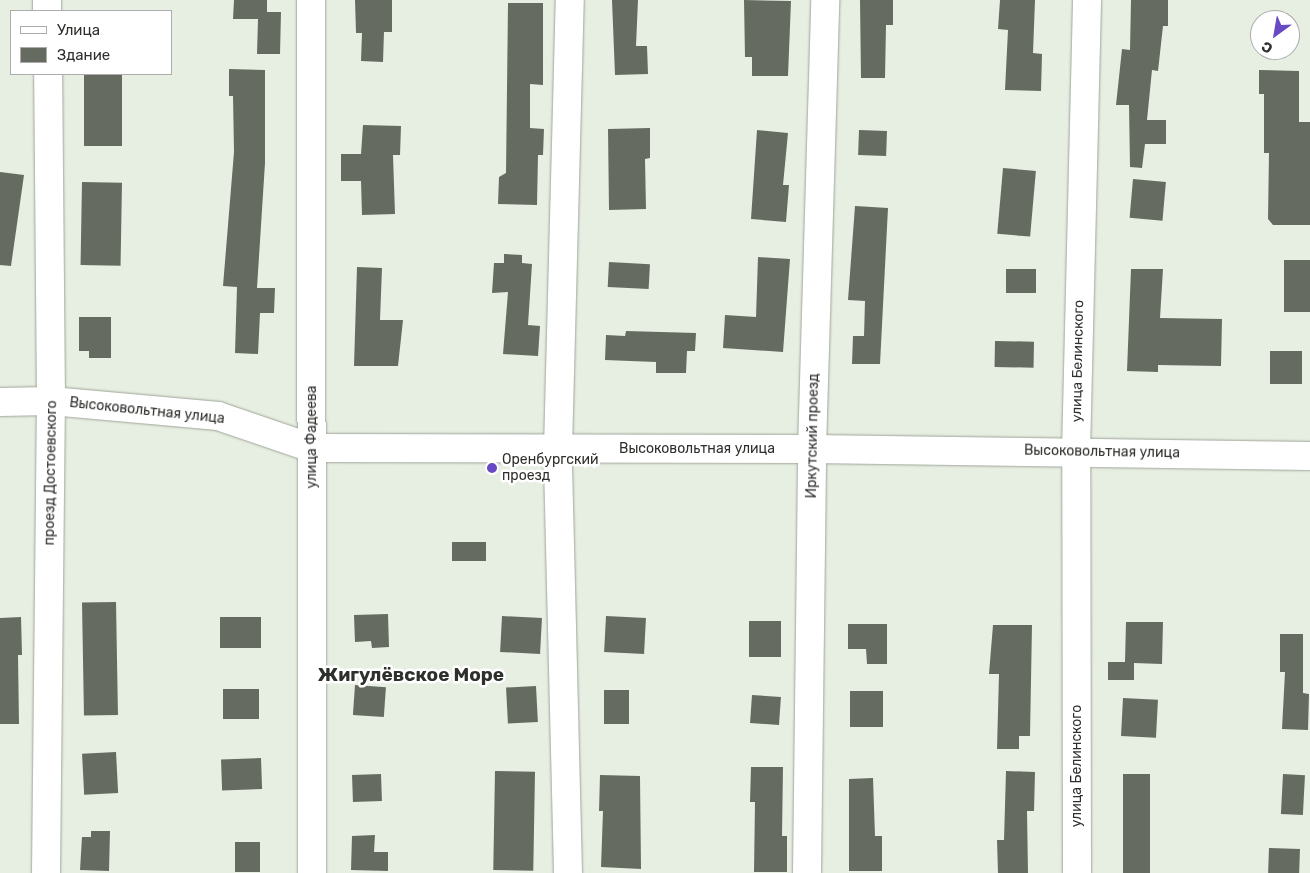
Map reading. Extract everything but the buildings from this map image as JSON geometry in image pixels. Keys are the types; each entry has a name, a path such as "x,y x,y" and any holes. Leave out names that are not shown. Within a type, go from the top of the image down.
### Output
{"street":[{"name":"улица Фадеева","path":"311,0 312,873"},
{"path":"568,873 558,449 570,0"},
{"name":"Иркутский проезд","path":"807,873 812,449 825,0"},
{"name":"улица Белинского","path":"1077,873 1076,452 1087,0"},
{"name":"проезд Достоевского","path":"46,873 51,400 48,75"},
{"name":"Высоковольтная улица","path":"0,402 51,400 218,416 312,448 812,449 1310,456"}],"place":[{"name":"Оренбургский проезд","path":"492,468"}],"district":[{"name":"Жигулёвское Море","path":"411,675"}]}
